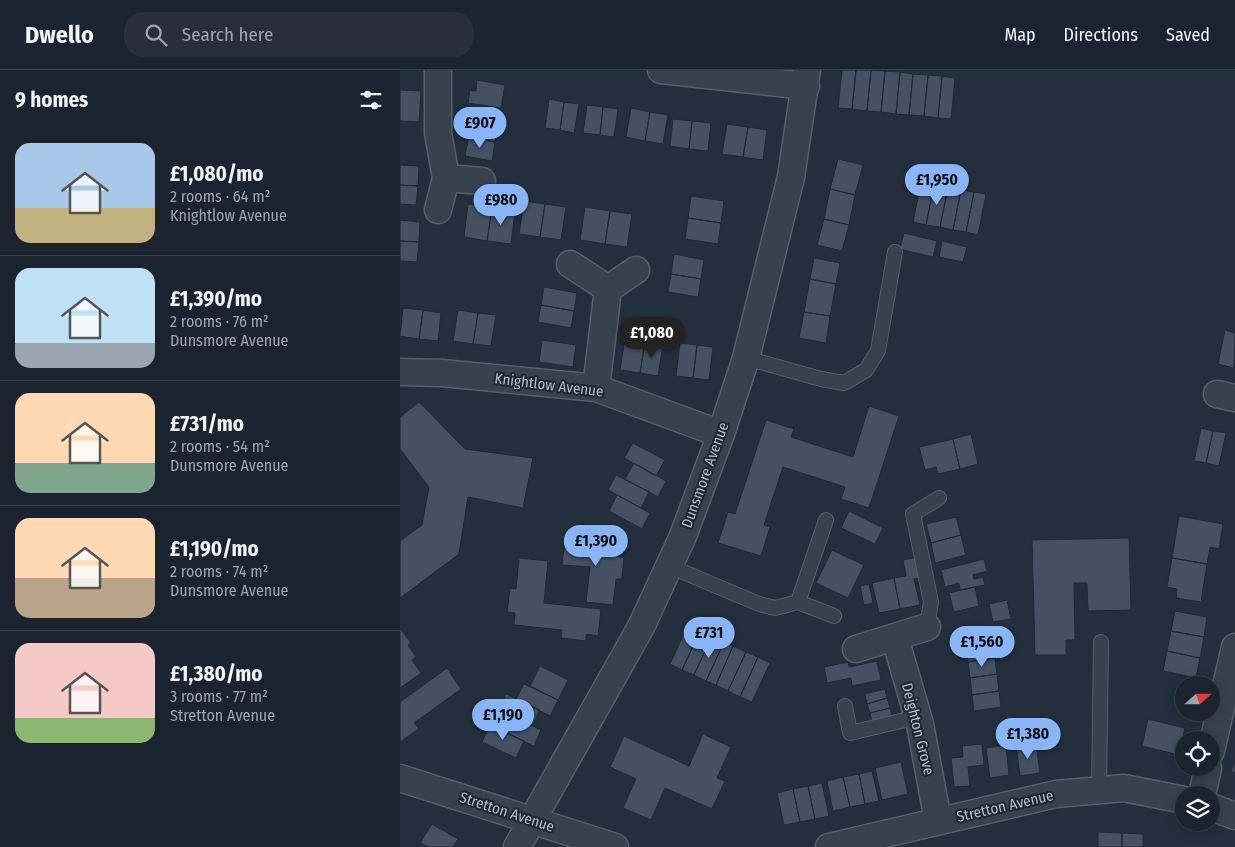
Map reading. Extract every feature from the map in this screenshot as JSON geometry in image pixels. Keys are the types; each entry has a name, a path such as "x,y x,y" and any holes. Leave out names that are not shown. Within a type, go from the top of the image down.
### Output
{"street":[{"path":"438,70 438,133 446,178 438,210"},
{"path":"661,70 806,78"},
{"name":"Dunsmore Avenue","path":"517,847 642,628 683,536 721,434 746,358 791,177 806,78"},
{"path":"446,178 482,181"},
{"path":"570,264 608,289"},
{"path":"596,388 608,289 636,270"},
{"name":"Knightlow Avenue","path":"400,372 442,372 596,388 721,434"},
{"path":"856,649 927,627"},
{"name":"Deighton Grove","path":"895,638 918,717 938,821"},
{"path":"1216,731 1235,647"},
{"name":"Stretton Avenue","path":"400,778 615,847"},
{"name":"Stretton Avenue","path":"829,847 1056,794 1124,788 1175,798"},
{"path":"1220,810 1235,816"}],"lane":[{"path":"746,358 821,379 844,383 866,370 878,351 895,252"},
{"path":"927,627 931,602 914,514 938,498"},
{"path":"798,602 826,520"},
{"path":"670,566 760,604 776,608 798,602 834,616"},
{"path":"1099,790 1101,642"},
{"path":"845,706 850,733 918,717"}],"building":[{"path":"842,70 856,70 852,109 838,108"},
{"path":"856,70 871,70 867,111 852,109"},
{"path":"871,70 885,71 881,112 867,111"},
{"path":"885,71 900,72 896,114 881,112"},
{"path":"900,72 913,74 909,115 896,114"},
{"path":"913,74 928,75 924,116 909,115"},
{"path":"928,75 942,76 938,118 924,116"},
{"path":"942,76 955,78 951,119 938,118"},
{"path":"477,80 505,85 501,108 468,103 470,90 476,91"},
{"path":"400,90 421,91 419,122 400,121"},
{"path":"549,99 564,102 560,130 545,128"},
{"path":"564,102 579,104 574,133 560,130"},
{"path":"587,105 603,107 600,135 583,133"},
{"path":"603,107 618,109 614,137 600,135"},
{"path":"631,108 650,112 645,141 626,137"},
{"path":"650,112 668,115 663,144 645,141"},
{"path":"473,119 499,124 495,142 469,136"},
{"path":"673,119 692,121 689,149 670,146"},
{"path":"692,121 711,123 708,151 689,149"},
{"path":"727,124 748,127 743,157 722,154"},
{"path":"748,127 767,130 763,160 743,157"},
{"path":"469,136 495,142 492,161 465,156"},
{"path":"838,159 863,165 855,195 830,189"},
{"path":"400,165 419,166 418,186 400,185"},
{"path":"921,182 934,184 926,225 913,222"},
{"path":"934,184 948,187 940,227 926,225"},
{"path":"400,185 418,186 416,205 400,204"},
{"path":"948,187 961,190 953,230 940,227"},
{"path":"830,189 855,195 849,225 824,219"},
{"path":"961,190 974,192 966,232 953,230"},
{"path":"974,192 986,194 978,235 966,232"},
{"path":"691,196 724,201 721,223 688,218"},
{"path":"524,201 545,204 540,237 519,234"},
{"path":"468,204 492,208 487,241 464,237"},
{"path":"545,204 566,207 561,240 540,237"},
{"path":"585,207 610,211 605,244 580,240"},
{"path":"492,208 515,211 511,244 487,241"},
{"path":"610,211 632,214 627,247 605,244"},
{"path":"688,218 721,223 718,244 685,239"},
{"path":"824,219 849,225 842,251 817,245"},
{"path":"400,220 420,222 419,242 400,241"},
{"path":"904,233 937,241 933,257 900,249"},
{"path":"400,241 419,242 417,262 400,261"},
{"path":"942,241 967,247 963,262 939,257"},
{"path":"674,254 704,260 701,279 671,274"},
{"path":"814,258 840,263 836,284 810,279"},
{"path":"671,274 701,279 698,297 668,292"},
{"path":"810,279 836,284 830,316 804,312"},
{"path":"544,287 577,293 574,311 541,305"},
{"path":"541,305 574,311 571,328 538,322"},
{"path":"403,308 423,310 419,339 400,336"},
{"path":"423,310 441,313 438,341 419,339"},
{"path":"458,310 478,313 473,344 453,341"},
{"path":"804,312 830,316 826,343 799,338"},
{"path":"478,313 496,315 491,346 473,344"},
{"path":"1225,330 1235,333 1234,368 1218,364"},
{"path":"625,339 645,342 640,373 620,370"},
{"path":"542,340 576,345 573,367 539,362"},
{"path":"645,342 663,345 658,376 640,373"},
{"path":"680,343 697,345 693,378 676,376"},
{"path":"697,345 713,347 709,380 693,378"},
{"path":"419,402 465,449 533,458 523,508 468,497 459,554 400,598 400,541 422,525 429,487 400,449 400,417"},
{"path":"869,406 899,416 869,508 841,499 845,487 783,467 764,525 770,527 761,556 718,543 728,512 735,514 766,420 794,429 791,437 853,457"},
{"path":"1201,428 1213,431 1206,463 1194,461"},
{"path":"1213,431 1226,433 1219,466 1206,463"},
{"path":"971,434 978,464 960,469 953,439"},
{"path":"953,439 960,469 938,474 936,467 925,470 919,447"},
{"path":"633,443 665,460 656,476 624,458"},
{"path":"634,463 666,481 658,497 625,479"},
{"path":"616,475 649,492 641,508 608,490"},
{"path":"617,495 650,513 642,529 609,511"},
{"path":"849,511 883,528 875,544 841,528"},
{"path":"1179,516 1223,524 1219,549 1210,547 1207,564 1172,558"},
{"path":"956,517 961,535 931,543 926,524"},
{"path":"961,535 966,555 935,563 931,543"},
{"path":"1129,538 1131,610 1088,611 1087,583 1074,583 1075,640 1066,640 1066,655 1035,655 1032,540"},
{"path":"565,539 620,544 618,557 624,557 622,579 616,579 613,605 586,602 590,567 562,565"},
{"path":"832,550 864,565 848,598 816,583"},
{"path":"917,557 921,578 914,579 920,605 900,609 894,578 906,576 903,560"},
{"path":"519,558 548,561 544,603 601,609 598,636 586,634 586,641 561,638 562,630 514,625 515,613 507,612 510,588 516,589"},
{"path":"1172,558 1207,564 1201,602 1176,598 1177,589 1167,587"},
{"path":"984,559 987,571 973,575 974,579 983,577 985,585 960,590 959,583 945,587 941,570"},
{"path":"894,578 900,609 879,613 872,583"},
{"path":"869,584 873,603 864,605 860,586"},
{"path":"975,587 979,606 954,612 949,593"},
{"path":"1007,600 1011,619 993,622 989,604"},
{"path":"1175,611 1207,617 1204,637 1171,631"},
{"path":"688,625 700,631 682,670 670,664"},
{"path":"991,626 993,641 966,645 964,630"},
{"path":"400,628 411,643 408,645 416,657 412,660 421,673 400,688"},
{"path":"700,631 712,636 694,675 682,670"},
{"path":"1171,631 1204,637 1200,658 1167,651"},
{"path":"712,636 724,642 706,681 694,675"},
{"path":"993,641 995,658 968,662 966,645"},
{"path":"724,642 733,646 716,685 706,681"},
{"path":"733,646 746,652 728,691 716,685"},
{"path":"1167,651 1200,658 1196,676 1163,671"},
{"path":"746,652 758,657 740,697 728,691"},
{"path":"758,657 770,663 752,702 740,697"},
{"path":"995,658 997,674 970,678 968,662"},
{"path":"877,661 881,680 852,686 851,678 827,683 824,667 848,662 849,667"},
{"path":"540,666 568,680 558,700 530,686"},
{"path":"447,668 461,689 414,723 419,729 400,742 400,702"},
{"path":"997,674 999,691 972,695 970,678"},
{"path":"524,684 558,700 550,716 516,699"},
{"path":"885,689 887,698 867,704 865,694"},
{"path":"999,691 1001,707 974,711 972,695"},
{"path":"506,694 540,710 532,726 499,710"},
{"path":"887,698 890,708 870,713 867,704"},
{"path":"890,708 895,729 875,734 870,713"},
{"path":"508,714 541,730 534,746 500,730"},
{"path":"1148,719 1185,728 1184,731 1175,731 1175,754 1142,746"},
{"path":"490,725 524,741 516,758 482,742"},
{"path":"703,734 731,747 717,778 725,781 712,809 665,788 651,820 623,808 636,779 610,767 624,736 689,766"},
{"path":"1036,743 1040,773 1020,776 1016,746"},
{"path":"982,744 984,765 968,767 970,786 954,787 951,758 963,757 962,746"},
{"path":"1006,745 1009,775 990,778 986,748"},
{"path":"1235,760 1235,773 1231,772"},
{"path":"901,762 908,794 882,800 875,768"},
{"path":"872,771 879,801 865,804 859,774"},
{"path":"859,774 865,804 850,807 843,777"},
{"path":"843,777 850,807 833,811 827,781"},
{"path":"822,783 829,816 815,819 808,786"},
{"path":"808,786 815,819 800,822 793,789"},
{"path":"793,789 800,822 784,825 777,793"},
{"path":"432,824 458,839 453,847 428,847 420,843"},
{"path":"1098,832 1122,833 1122,847 1098,847"},
{"path":"1122,833 1143,834 1143,847 1122,847"}]}
